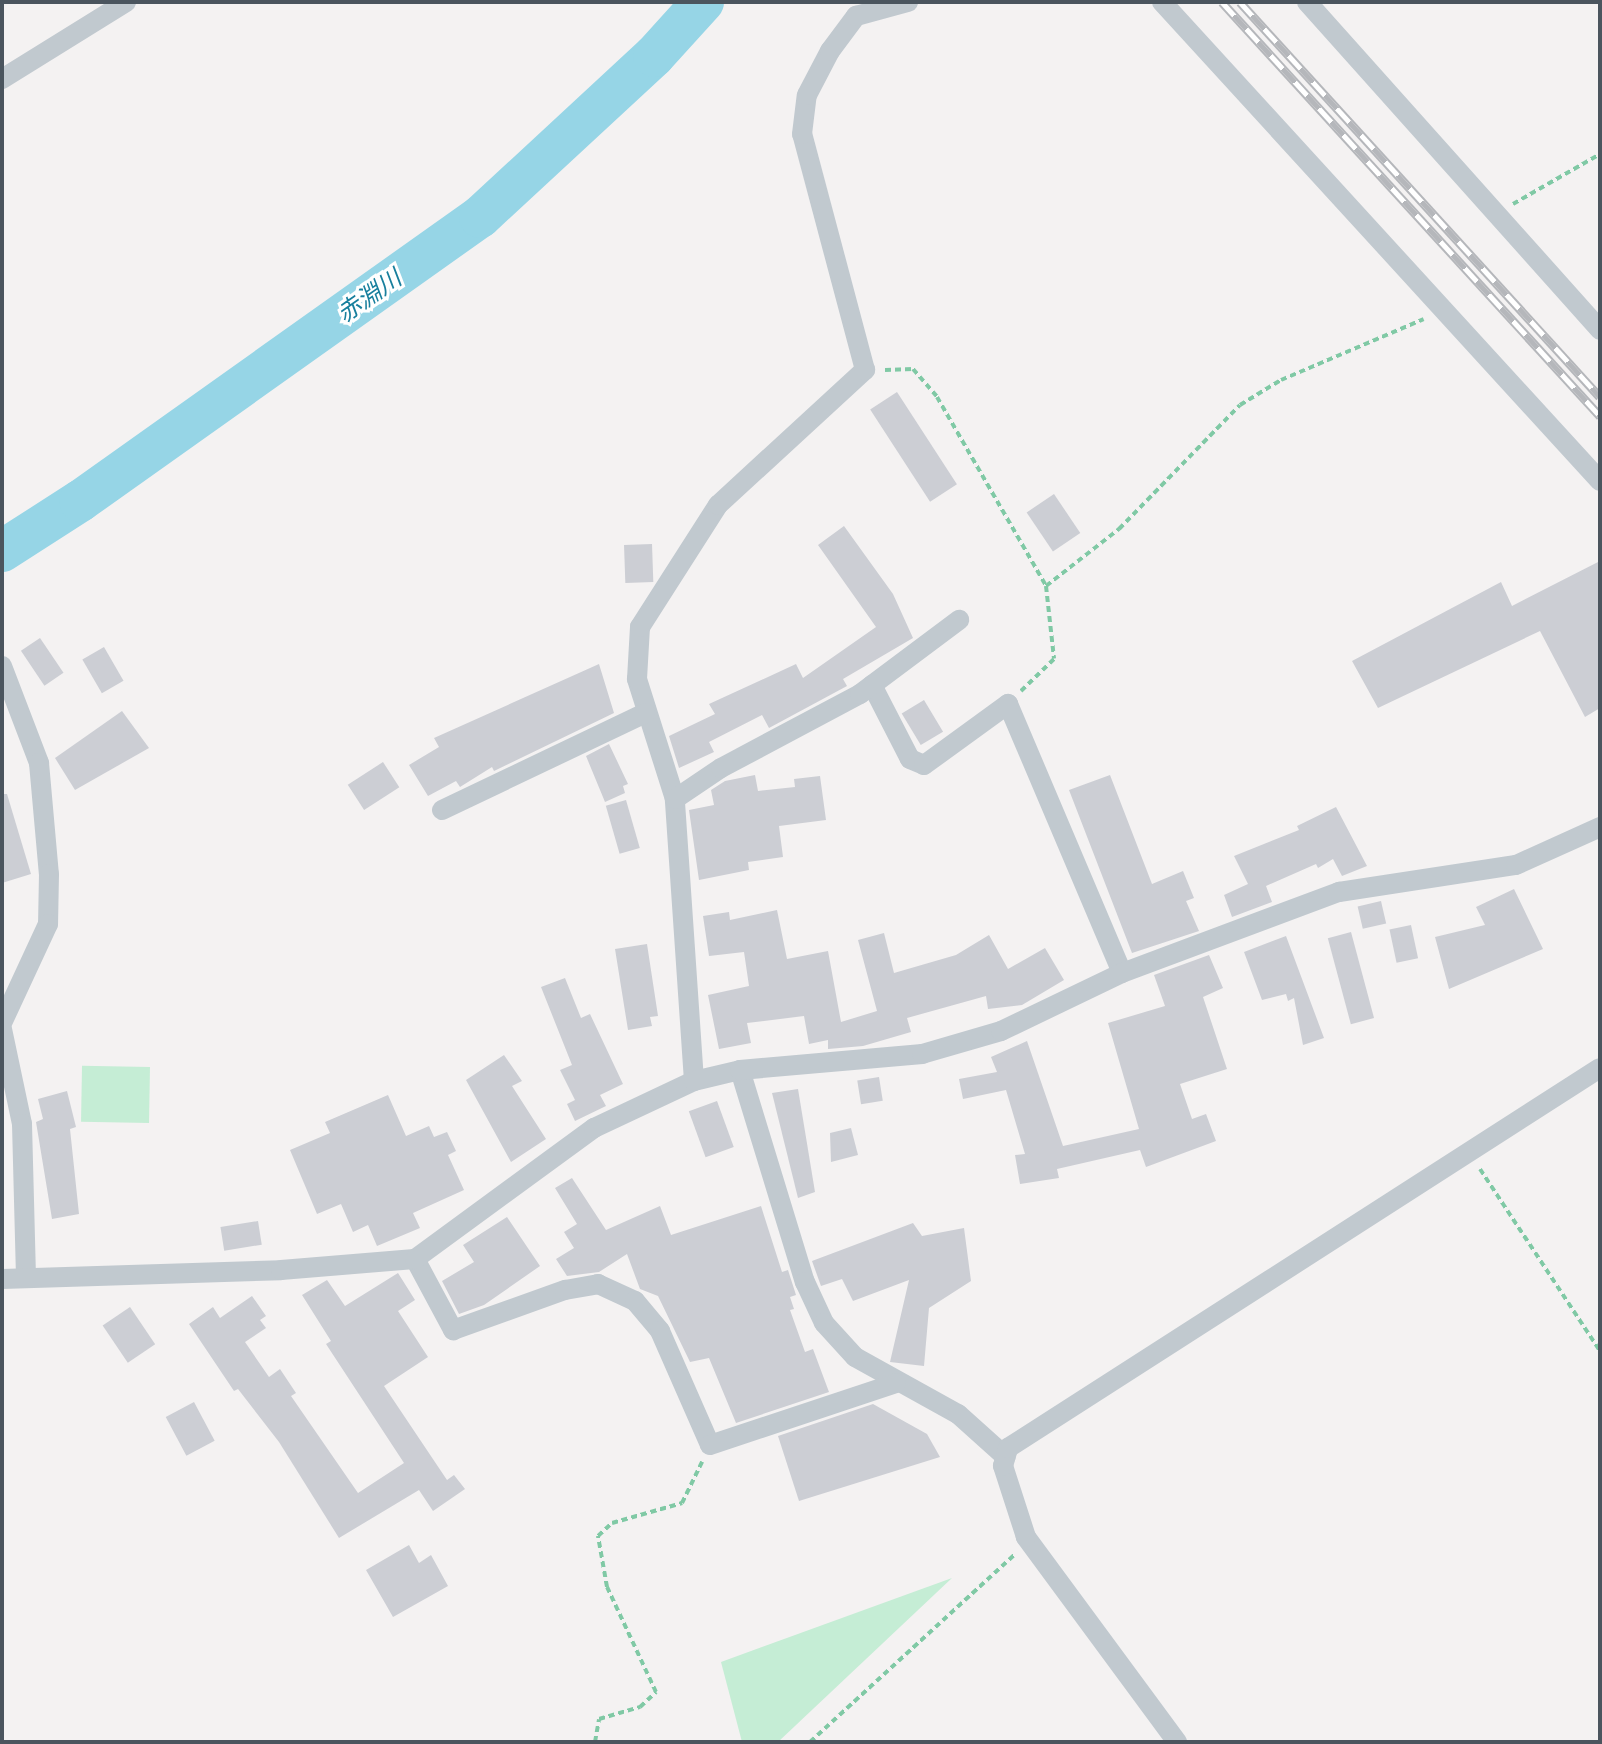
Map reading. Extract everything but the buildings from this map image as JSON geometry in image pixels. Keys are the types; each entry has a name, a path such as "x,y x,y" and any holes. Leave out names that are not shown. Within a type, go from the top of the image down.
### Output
{"street":[{"path":"2,79 126,2"},
{"path":"694,1081 675,799 645,713 637,679 640,627 673,569 718,505 865,370 802,134 807,95 830,51 856,16 908,2"},
{"path":"1162,2 1600,481"},
{"path":"1307,2 1494,215 1600,330"},
{"path":"675,799 872,685 959,620"},
{"path":"2,666 39,763 49,874 48,924 2,1023"},
{"path":"872,685 910,759 924,765 1008,704 1122,973"},
{"path":"442,810 645,713"},
{"path":"2,1279 26,1275 281,1270 415,1259 571,1143 694,1081 740,1070 922,1054 1001,1031 1122,973 1339,892 1516,865 1600,827"},
{"path":"2,1029 22,1124 26,1275"},
{"path":"1177,1742 1029,1541 1010,1492 1006,1457 1008,1448 1600,1068"},
{"path":"740,1070 805,1282 824,1323 855,1357 896,1383 958,1414 1006,1457"},
{"path":"415,1259 453,1330 598,1284 635,1301 660,1331 710,1445 896,1383"}],"path":[{"path":"1494,215 1600,154"},
{"path":"1046,586 1119,529 1240,405 1281,380 1446,310"},
{"path":"865,370 913,369 937,397 1046,586 1054,659 1008,704"},
{"path":"1469,1153 1600,1351"},
{"path":"595,1742 599,1719 640,1707 656,1692 607,1587 598,1536 612,1523 682,1503 710,1445"},
{"path":"810,1742 1029,1541"}],"green space":[{"path":"82,1066 150,1067 149,1123 81,1122"},
{"path":"952,1578 778,1742 742,1742 721,1662"}],"waterway":[{"name":"赤淵川","path":"2,551 80,501 480,217 654,56 703,2"}],"railway":[{"path":"1222,2 1600,416"},
{"path":"1240,2 1600,397"}]}
